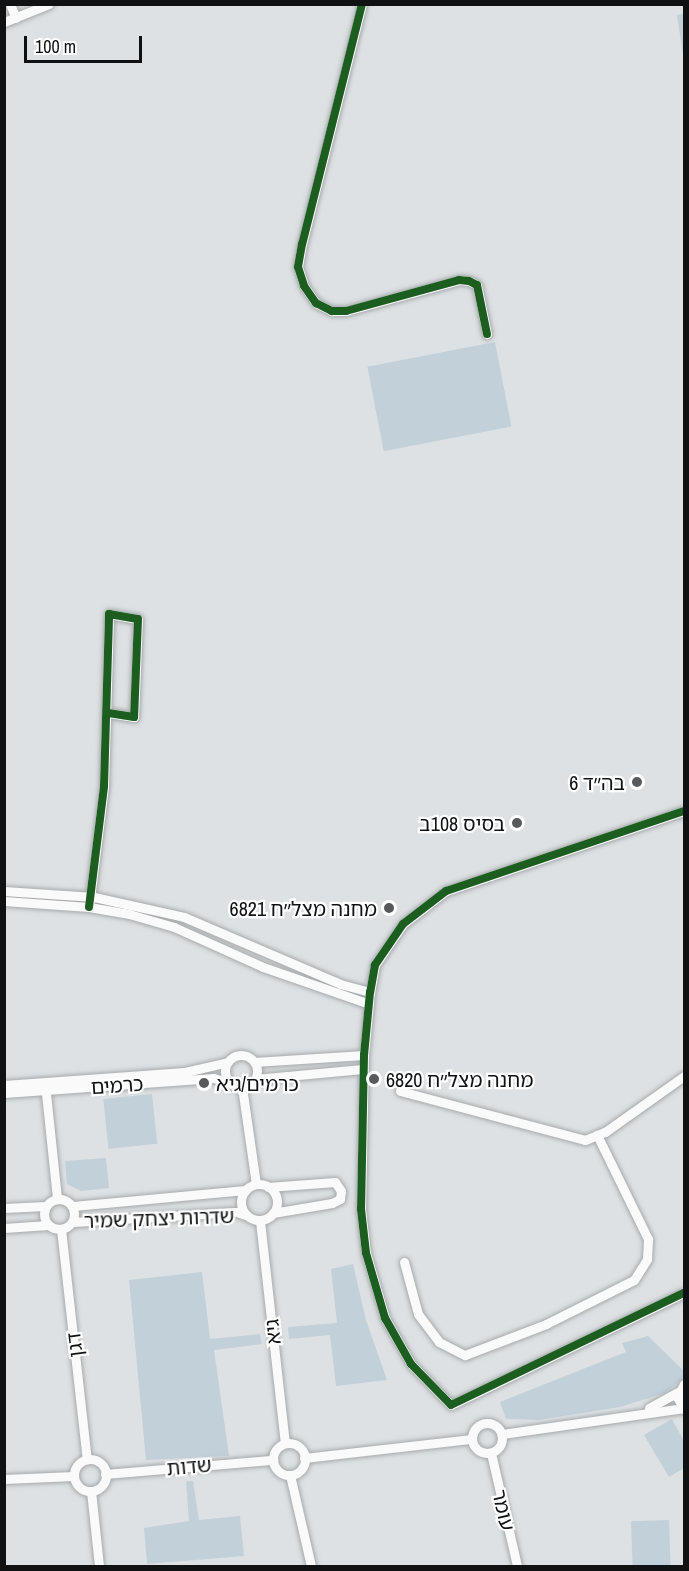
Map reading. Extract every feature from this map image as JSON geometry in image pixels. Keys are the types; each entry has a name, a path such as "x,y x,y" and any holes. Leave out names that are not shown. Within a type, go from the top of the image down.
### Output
{"street":[{"path":"10,4 16,18"},
{"path":"4,22 49,4"},
{"path":"362,4 302,244 298,267 304,286 316,303 332,311 346,311 459,280 469,281 477,285 487,334"},
{"path":"89,907 108,713 109,614 138,619 134,717 108,713"},
{"path":"684,811 446,891 403,924 375,965 370,992 363,1069 361,1209 366,1253 385,1318 411,1364 451,1405 684,1293"},
{"path":"4,891 91,896 184,917 340,984 370,992"},
{"path":"4,901 89,907 174,927 263,967 369,1004"},
{"path":"242,1088 229,1082 225,1073 228,1062 242,1055 254,1062 364,1055"},
{"name":"כרמים","path":"4,1093 45,1086 185,1072 228,1062"},
{"path":"254,1062 255,1079"},
{"path":"242,1088 255,1079 363,1069"},
{"path":"400,1091 585,1140 597,1135 684,1076"},
{"name":"כרמים","path":"4,1085 45,1086 213,1078 229,1082"},
{"path":"45,1086 57,1199"},
{"path":"242,1088 256,1184"},
{"path":"404,1262 418,1314 439,1342 465,1355 546,1324 634,1280 647,1259 648,1239 597,1135"},
{"path":"335,1182 341,1191 340,1199 332,1203 273,1213 260,1221 246,1215 241,1200 245,1190 256,1184 268,1186 335,1182"},
{"path":"268,1186 277,1198 273,1213"},
{"name":"שדרות יצחק שמיר","path":"73,1206 245,1190"},
{"path":"4,1208 46,1206 57,1199"},
{"path":"4,1228 48,1225 61,1229 73,1222 73,1206 57,1199"},
{"path":"46,1206 44,1214 48,1225"},
{"name":"שדרות יצחק שמיר","path":"73,1222 236,1212 246,1215"},
{"name":"גיא","path":"260,1221 285,1443"},
{"name":"דגן","path":"61,1229 87,1460"},
{"path":"501,1434 595,1423 639,1413 684,1408 681,1388 639,1413"},
{"path":"487,1423 496,1426 501,1434 499,1448 490,1453 478,1450 472,1439 474,1429 487,1423"},
{"path":"304,1458 472,1439"},
{"path":"285,1443 298,1446 304,1458 302,1467 290,1474 276,1469 273,1460 276,1449 285,1443"},
{"name":"עומר","path":"490,1453 517,1566"},
{"path":"87,1460 99,1463 105,1474 102,1486 91,1491 79,1487 74,1476 78,1465 87,1460"},
{"name":"שדות","path":"105,1474 273,1460"},
{"path":"290,1474 311,1566"},
{"path":"4,1479 74,1476"},
{"path":"91,1491 99,1566"}],"shaded area":[{"path":"684,14 684,54 683,54 677,15"},
{"path":"495,342 511,426 384,451 367,367"},
{"path":"152,1094 157,1144 108,1149 103,1099"},
{"path":"106,1158 109,1188 81,1191 67,1184 65,1161"},
{"path":"353,1264 366,1320 387,1380 336,1386 330,1335 289,1339 288,1327 337,1323 331,1269"},
{"path":"202,1272 210,1339 260,1334 262,1344 214,1350 229,1456 146,1460 129,1280"},
{"path":"648,1336 684,1371 684,1378 665,1393 620,1407 539,1420 506,1419 500,1402 626,1352 622,1343"},
{"path":"672,1419 684,1441 684,1468 669,1477 644,1435"},
{"path":"186,1481 193,1481 199,1520 240,1516 244,1556 147,1564 144,1528 189,1521"},
{"path":"669,1520 671,1566 633,1566 631,1521"}],"cycle path":[{"path":"362,4 302,244 298,267 304,286 316,303 332,311 346,311 459,280 469,281 477,285 487,334"},
{"path":"89,907 104,786 109,614 138,619 134,717 108,713"},
{"path":"684,811 446,891 403,924 375,965 370,992 364,1055 361,1209 366,1253 385,1318 411,1364 451,1405 684,1293"}],"place":[{"name":"בה״ד 6","path":"637,782"},
{"name":"בסיס 108ב","path":"517,823"},
{"name":"מחנה מצל״ח 6821","path":"389,908"},
{"name":"מחנה מצל״ח 6820","path":"374,1079"},
{"name":"כרמים/גיא","path":"204,1083"}]}
